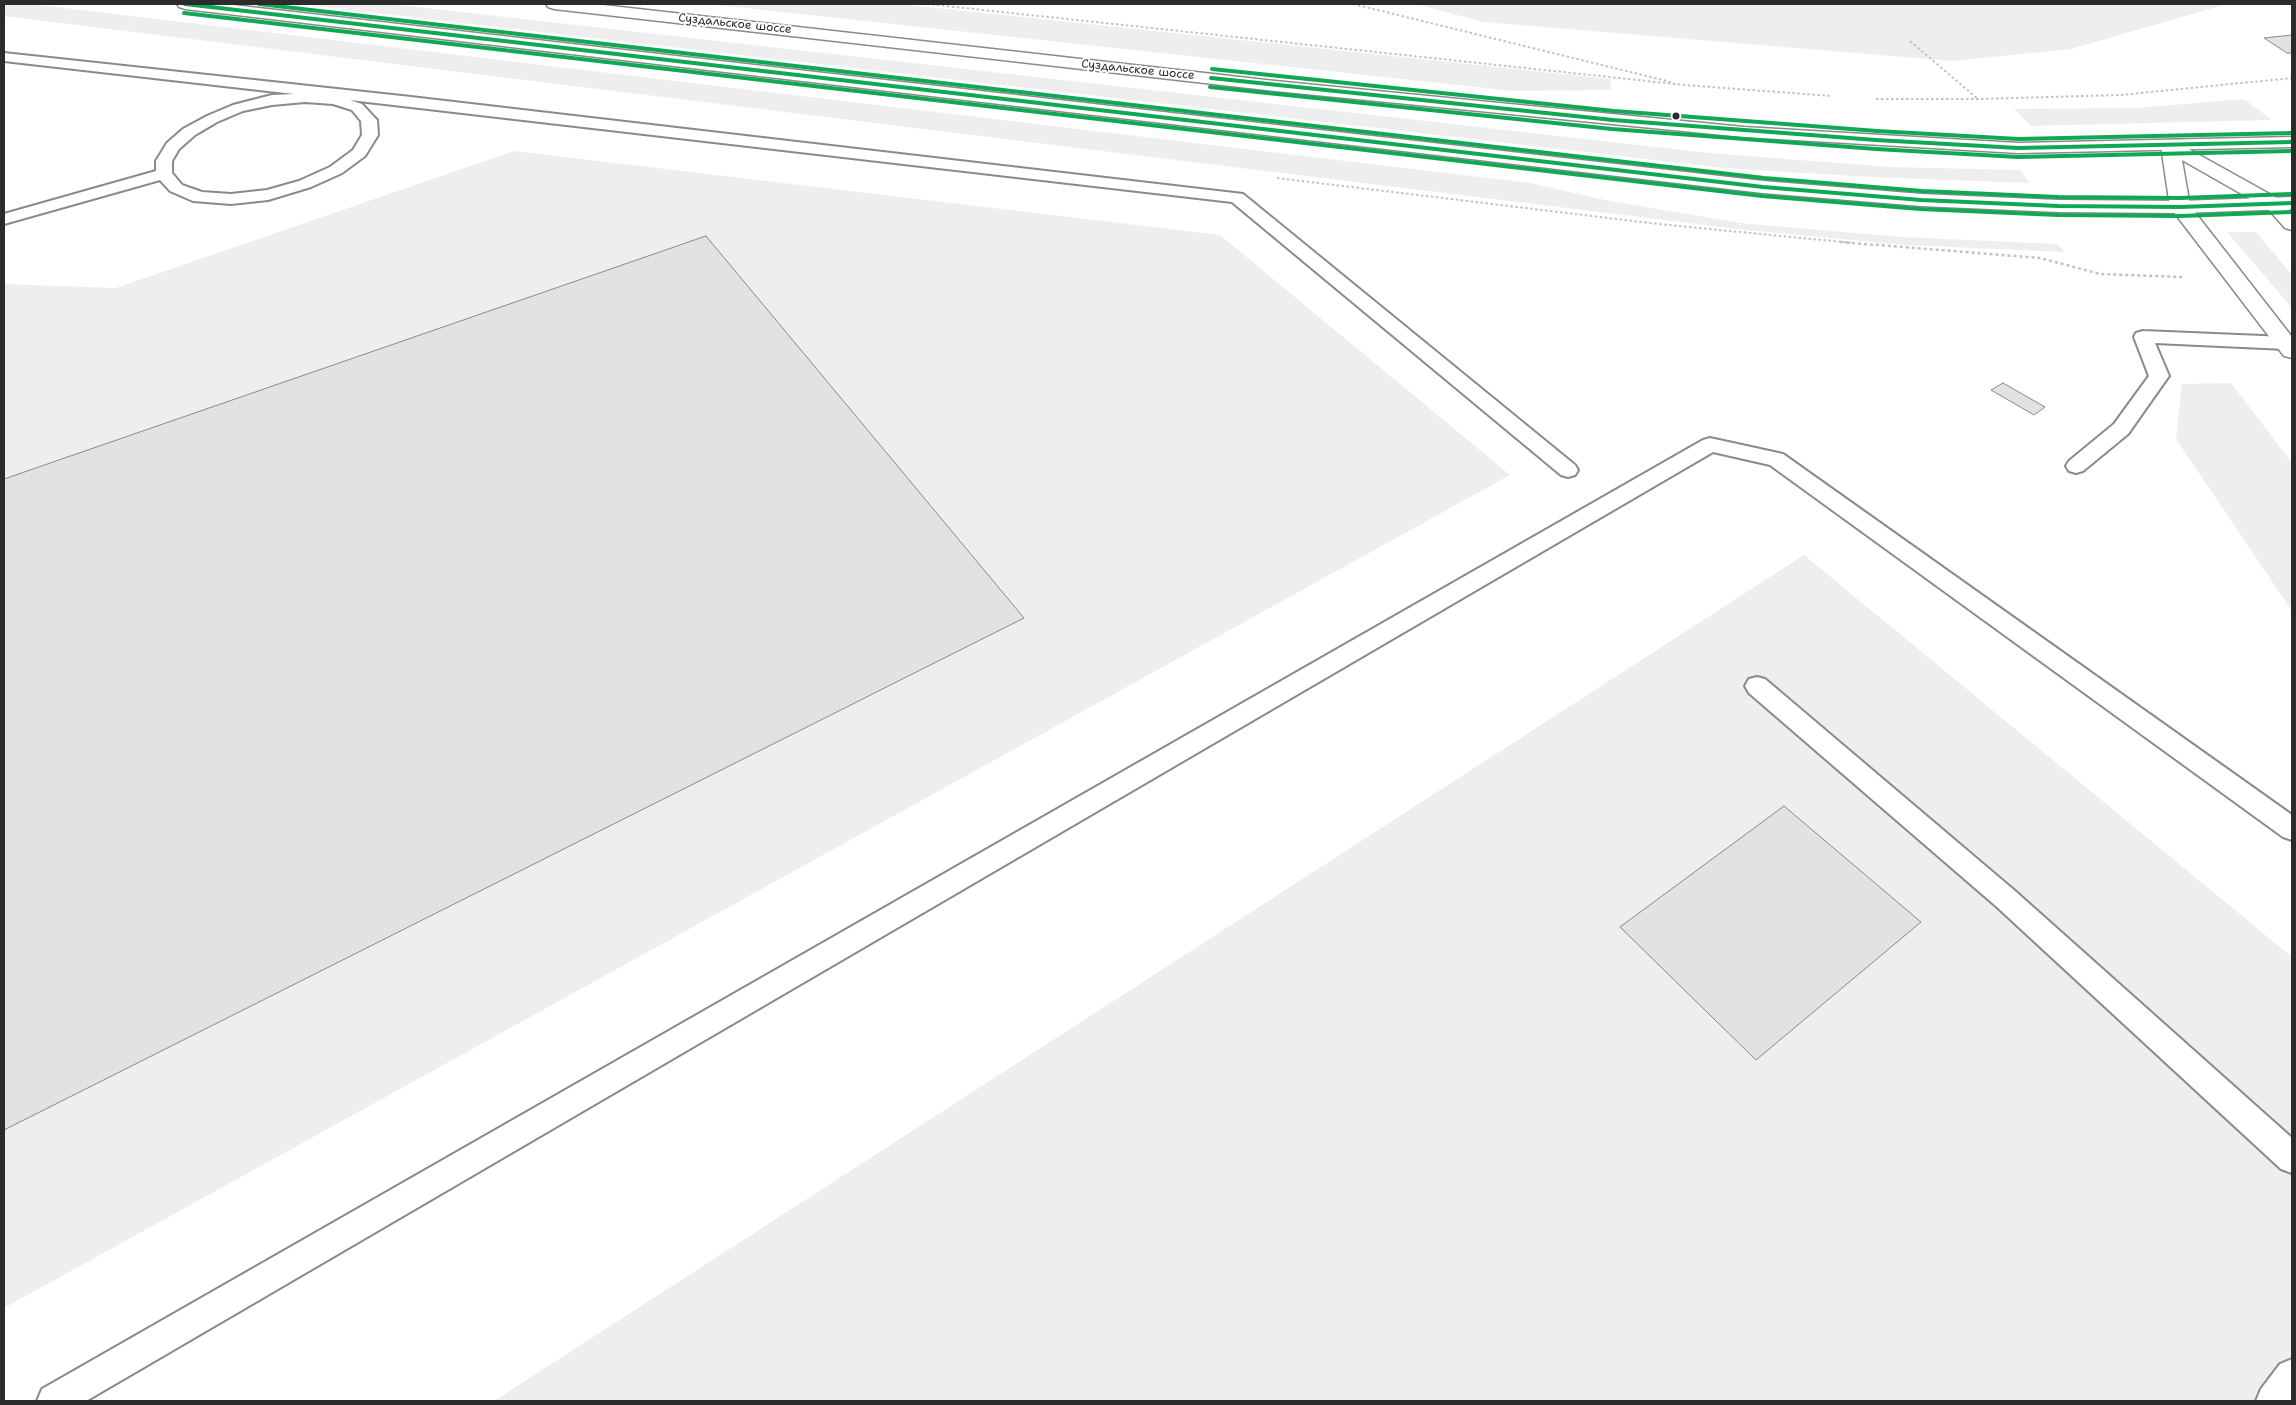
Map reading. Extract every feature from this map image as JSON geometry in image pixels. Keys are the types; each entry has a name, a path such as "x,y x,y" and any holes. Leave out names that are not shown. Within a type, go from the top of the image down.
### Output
{"main road":[{"path":"185,4 1763,187 1931,200 2058,206 2180,207 2284,204"},
{"name":"Суздальское шоссе","path":"554,4 1275,86 1744,132 2018,148 2292,142"},
{"path":"2170,146 2180,207 2289,347"},
{"path":"2170,146 2284,204 2292,224"}],"lane":[{"path":"4,57 421,103 1237,198 1568,470"},
{"path":"305,97 335,100 357,107 369,120 370,135 359,153 336,170 305,184 268,195 231,199 199,196 176,188 164,174 164,161 173,146 189,132 212,119 238,108 272,100 305,97"},
{"path":"4,219 164,174"},
{"path":"2076,466 2120,429 2159,376 2143,337 2289,347"},
{"path":"54,1401 1710,445 1776,459 2292,829"},
{"path":"1757,686 2006,899 2292,1158"},
{"path":"2273,1401 2292,1376"}],"path":[{"path":"927,4 1684,85 1838,97"},
{"path":"1354,4 1684,85"},
{"path":"1910,41 1978,99"},
{"path":"1876,99 1978,99 2120,95 2292,78"}],"shaded area":[{"path":"4,4 31,4 1530,183 1605,200 1740,223 1901,237 2057,244 2065,252 1905,245 1746,230 4,16"},
{"path":"297,4 390,4 1709,153 1890,167 2020,170 2029,183 1870,177 1724,168"},
{"path":"708,4 899,4 1610,79 1612,90 1513,91"},
{"path":"1415,4 2227,4 2071,49 1952,61 1484,22"},
{"path":"2244,99 2272,120 2031,126 2014,109 2137,108"},
{"path":"514,151 1220,235 1510,475 4,1308 4,284 116,288"},
{"path":"2227,232 2256,232 2292,275 2292,308"},
{"path":"2231,383 2292,463 2292,611 2176,439 2182,384"},
{"path":"1804,555 2292,957 2292,1401 494,1401"}],"building":[{"path":"2292,35 2292,53 2287,53 2264,38"},
{"path":"706,236 1024,618 4,1130 4,479"},
{"path":"2003,383 2045,407 2034,415 1991,390"},
{"path":"1784,806 1921,922 1756,1060 1620,927"}],"transit line":[{"path":"185,4 1763,187 1921,200 2058,206 2180,207 2292,203"},
{"path":"259,4 1764,178 1922,191 2058,197 2180,198 2292,194"},
{"path":"184,13 1762,196 1920,209 2058,215 2180,216 2292,212"},
{"path":"1212,69 1614,111 1877,131 2018,139 2292,133"},
{"path":"1211,78 1613,120 1876,140 2018,148 2292,142"},
{"path":"1210,87 1612,129 1876,149 2018,157 2292,151"}]}
